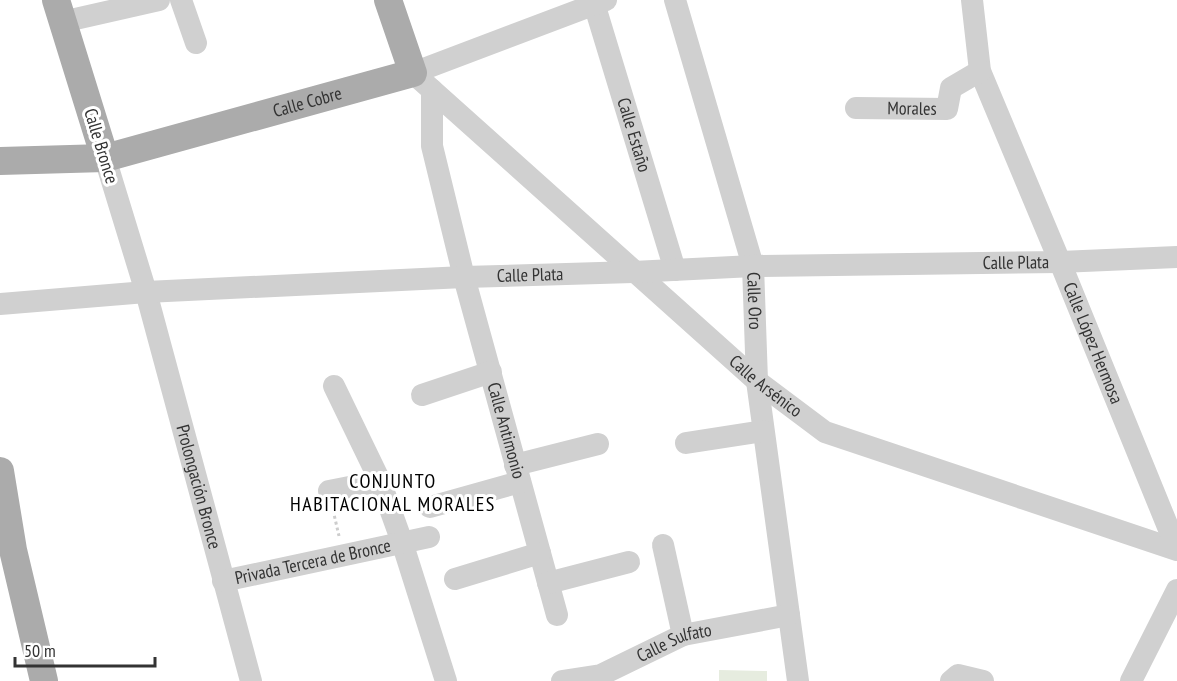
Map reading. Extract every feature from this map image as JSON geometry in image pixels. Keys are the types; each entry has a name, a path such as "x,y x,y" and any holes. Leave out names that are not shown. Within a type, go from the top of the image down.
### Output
{"main road":[{"name":"Calle Arsénico","path":"388,0 423,82"},
{"name":"Calle Bronce","path":"59,11 105,158"},
{"name":"Calle Cobre","path":"0,160 105,158 423,82"},
{"path":"0,471 7,552 44,681"}],"street":[{"path":"59,11 159,0"},
{"path":"181,0 196,43"},
{"name":"Calle Oro","path":"675,0 753,266 757,381 798,681"},
{"name":"Calle López Hermosa","path":"972,0 980,71 1177,550"},
{"name":"Calle Cobre","path":"423,82 598,1"},
{"name":"Calle Estaño","path":"598,1 675,270"},
{"name":"Morales","path":"856,108 946,109 951,88 980,71"},
{"name":"Calle Arsénico","path":"423,82 757,381 825,432 1177,550"},
{"name":"Calle Arsénico","path":"423,82 432,146 464,277"},
{"name":"Calle Bronce","path":"105,158 146,292"},
{"name":"Calle Plata","path":"0,304 146,292 464,277 753,266 1060,262 1177,256"},
{"name":"Calle Antimonio","path":"464,277 557,615"},
{"name":"Prolongación Bronce","path":"146,292 251,681"},
{"path":"422,395 490,372"},
{"name":"Privada Tercera de Bronce","path":"334,386 380,481 446,681"},
{"path":"686,443 763,431"},
{"path":"430,507 598,444"},
{"path":"329,491 380,481"},
{"name":"Privada Tercera de Bronce","path":"223,581 429,537"},
{"path":"663,545 683,635"},
{"path":"455,579 540,553"},
{"path":"548,583 629,562"},
{"path":"1131,681 1177,590"},
{"name":"Calle Sulfato","path":"562,681 601,678 683,635 789,615"},
{"path":"951,681 958,675 983,681"}],"path":[{"path":"329,491 344,555"}],"shaded area":[{"path":"719,670 767,671 767,681 719,681"}],"district":[{"name":"CONJUNTO HABITACIONAL MORALES","path":"393,492"}]}
